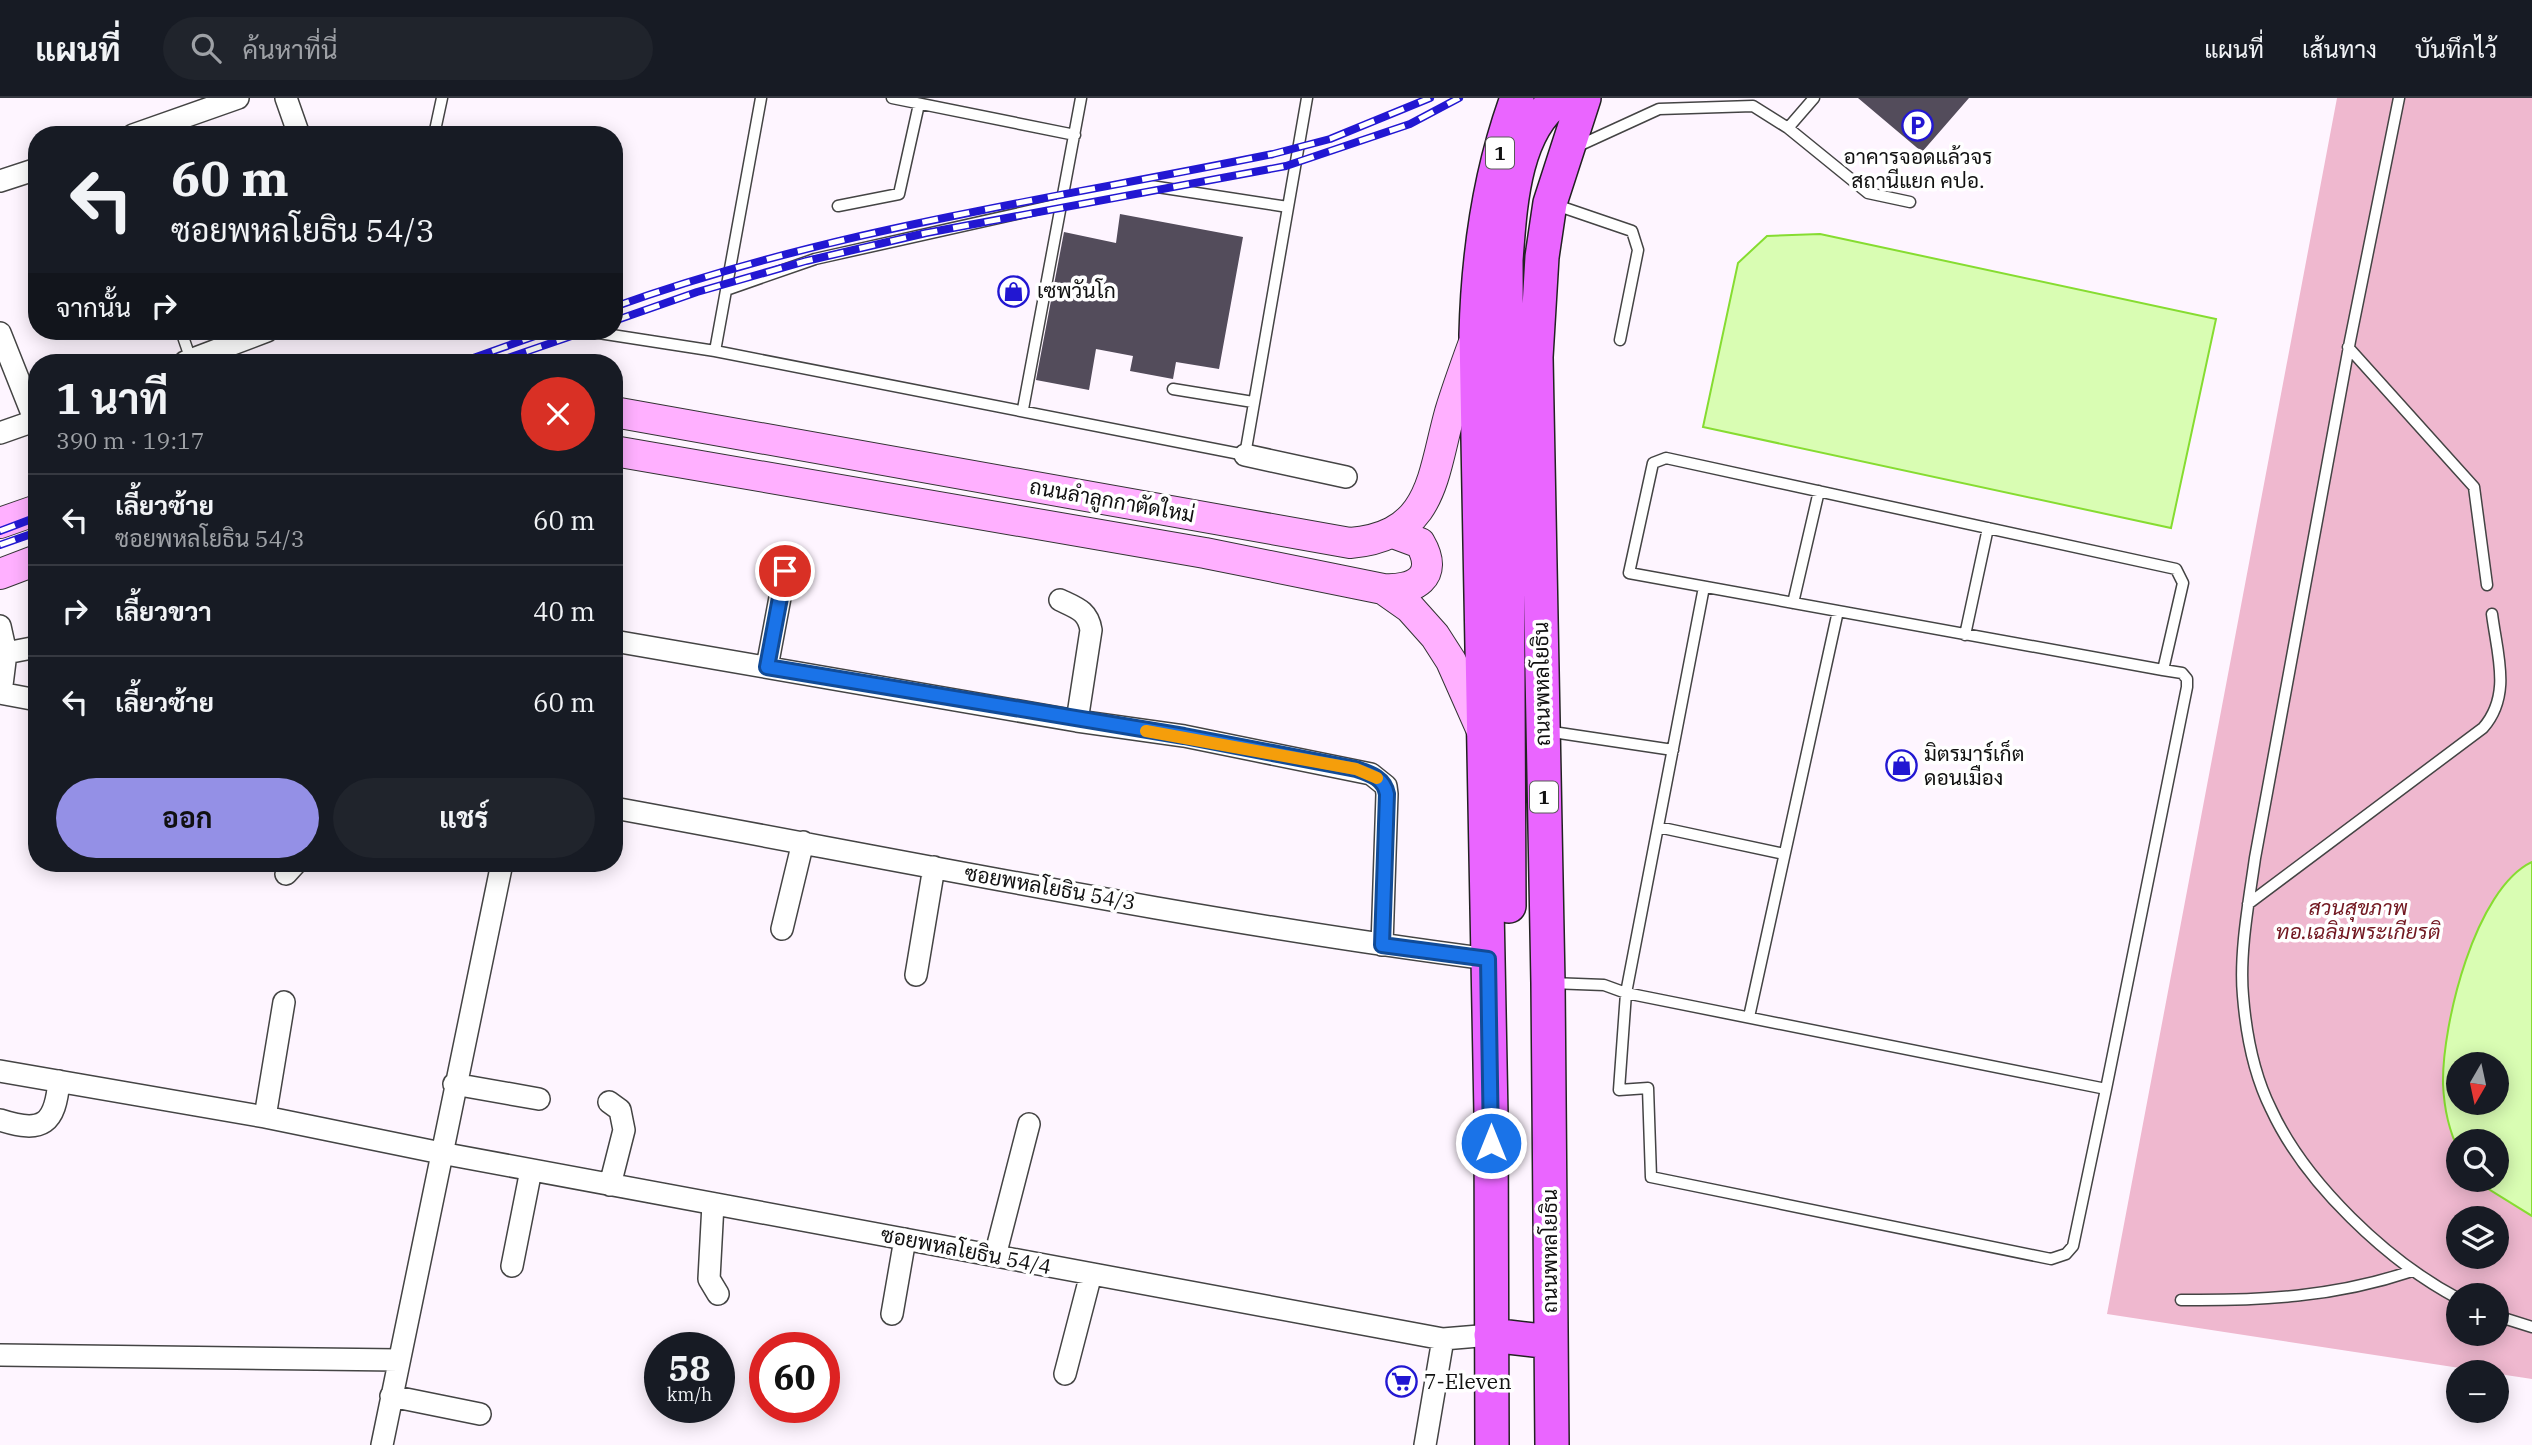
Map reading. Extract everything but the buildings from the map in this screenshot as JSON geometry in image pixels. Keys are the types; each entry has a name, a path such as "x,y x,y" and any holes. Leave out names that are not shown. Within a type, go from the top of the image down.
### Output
{"main road":[{"name":"1","path":"1492,1445 1488,959 1476,335 1481,246 1492,184 1517,98"},
{"path":"1489,1058 1508,955 1506,260 1511,197 1518,164 1534,130 1560,98"},
{"name":"ถนนพหลโยธิน","path":"1552,1445 1548,983 1536,357 1541,270 1550,203 1584,98"},
{"name":"ถนนลำลูกกาตัดใหม่","path":"623,414 1340,542 1371,541 1393,533 1417,513 1428,496 1450,412 1476,335"},
{"name":"ถนนลำลูกกาตัดใหม่","path":"623,453 1205,553 1383,589 1410,608 1435,636 1451,661 1482,732"},
{"path":"0,523 28,513"},
{"path":"1383,589 1412,587 1420,580 1426,564 1420,543 1393,533"},
{"path":"0,574 28,564"},
{"path":"1491,1335 1551,1342"}],"street":[{"path":"161,126 238,98"},
{"path":"286,98 296,126"},
{"path":"0,181 28,172"},
{"path":"0,333 28,401"},
{"path":"206,354 243,340"},
{"path":"0,433 28,423"},
{"path":"1245,455 1346,477"},
{"path":"767,667 785,571"},
{"path":"1060,600 1082,610 1089,617 1091,630 1077,721"},
{"path":"0,626 6,653 0,693 28,698"},
{"path":"623,642 1077,721 1184,736 1356,769 1379,779 1386,786 1382,945"},
{"path":"6,653 28,649"},
{"name":"ซอยพหลโยธิน 54/3","path":"623,810 1382,945 1488,959"},
{"path":"782,929 803,842"},
{"path":"916,975 934,867"},
{"path":"382,1445 454,1084 500,872"},
{"path":"265,1118 284,1002"},
{"name":"ซอยพหลโยธิน 54/4","path":"0,1072 265,1118 610,1185 1443,1339 1491,1335"},
{"path":"0,1120 27,1127 44,1124 53,1115 59,1081"},
{"path":"454,1084 539,1099"},
{"path":"609,1102 620,1110 624,1130 610,1185"},
{"path":"995,1256 1029,1124"},
{"path":"512,1266 531,1170"},
{"path":"713,1204 709,1279 718,1294"},
{"path":"892,1314 905,1239"},
{"path":"1065,1374 1091,1274"},
{"path":"1425,1445 1443,1339"},
{"path":"0,1355 398,1360"},
{"path":"391,1396 480,1414"}],"lane":[{"path":"437,126 442,98"},
{"path":"715,351 761,98"},
{"path":"892,98 1075,135"},
{"path":"1023,409 1081,98"},
{"path":"623,337 715,351 1023,409 1245,455 1307,98"},
{"path":"1659,109 1667,98"},
{"path":"1788,128 1814,98"},
{"path":"2399,98 2348,347 2248,904 2242,994 2252,1058 2271,1109 2297,1152 2337,1202 2412,1271 2446,1291"},
{"path":"1564,153 1659,109 1756,102 1868,193 1910,202"},
{"path":"838,206 899,194 919,104"},
{"path":"726,290 814,259 1151,186 1288,207"},
{"path":"1550,203 1632,231 1638,250 1620,340"},
{"path":"2348,347 2474,487 2487,585"},
{"path":"1173,389 1253,402"},
{"path":"1704,587 1626,993 1619,1090 1648,1087 1651,1177 2051,1259 2066,1254 2073,1246 2187,679 2182,673 2163,670 1965,635 1629,573 1653,463 1666,458 2176,569 2183,583 2163,670"},
{"path":"1793,603 1819,491"},
{"path":"1965,635 1988,528"},
{"path":"1749,1017 1838,611"},
{"path":"2248,904 2483,728 2494,715 2502,689 2492,614"},
{"path":"1543,731 1673,750"},
{"path":"1658,827 1784,854"},
{"path":"1548,983 1604,985 1626,993 2106,1089"},
{"path":"2180,1300 2300,1298 2370,1284 2412,1271"},
{"path":"2509,1320 2532,1327"}],"green space":[{"name":"สวนสุขภาพ ทอ.เฉลิมพระเกียรติ","path":"2337,98 2532,98 2532,1379 2509,1375 2509,1360 2446,1360 2446,1366 2107,1314"}],"shaded area":[{"path":"1820,234 2216,319 2171,528 1703,427 1738,263 1767,236"},
{"path":"2532,862 2532,1216 2493,1192 2509,1192 2509,1129 2450,1129 2447,1115 2510,1115 2510,1052 2446,1052 2446,1107 2445,1101 2444,1058 2456,995 2479,928 2494,900 2512,877"}],"railway":[{"path":"623,304 695,280 859,236 1273,154 1330,139 1430,98"},
{"path":"623,318 697,292 806,261 926,233 1286,166 1410,124 1459,98"},
{"path":"484,354 524,340"},
{"path":"519,354 560,340"},
{"path":"0,531 28,520"},
{"path":"0,545 28,535"}],"slow traffic":[{"path":"1146,731 1356,769 1377,778"}],"place":[{"name":"อาคารจอดแล้วจร สถานีแยก คปอ.","path":"1918,125"},
{"name":"เซพวันโก","path":"1014,291"},
{"name":"มิตรมาร์เก็ต ดอนเมือง","path":"1901,766"},
{"name":"7-Eleven","path":"1401,1382"}],"route":[{"path":"785,571 767,667 1077,721 1184,736 1356,769 1379,779 1386,786 1387,794 1382,945 1488,959 1491,1143"}]}
